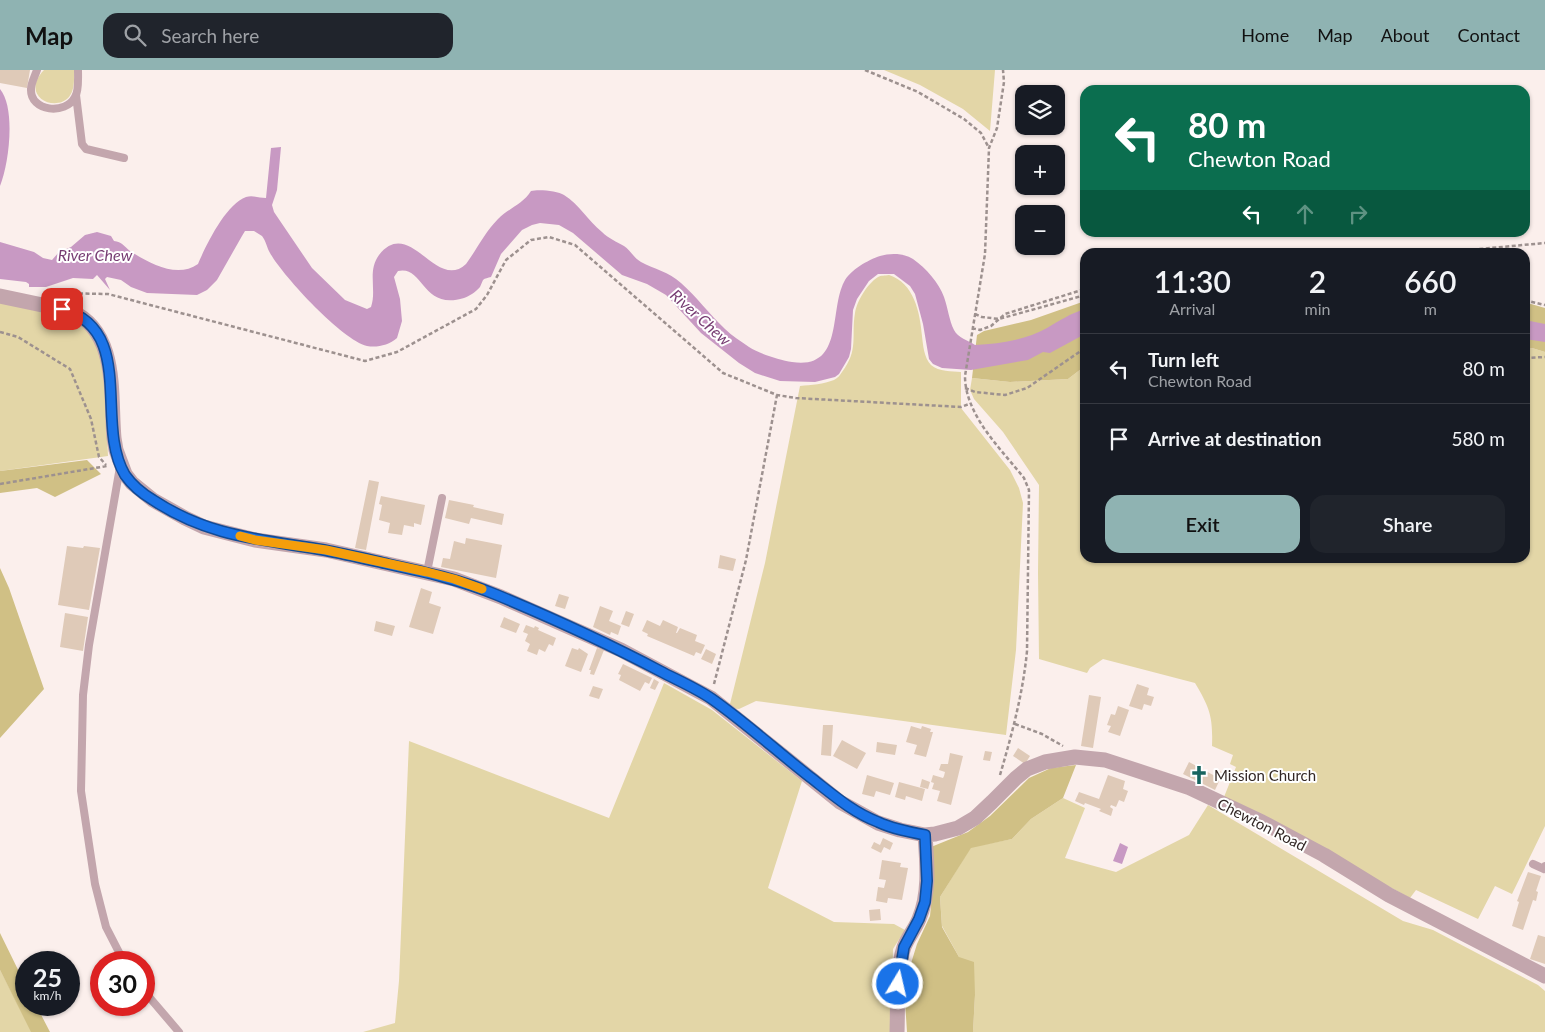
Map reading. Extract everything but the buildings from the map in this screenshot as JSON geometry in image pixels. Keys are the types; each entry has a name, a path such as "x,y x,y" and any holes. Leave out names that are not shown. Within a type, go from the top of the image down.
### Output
{"street":[{"name":"Chewton Road","path":"0,296 71,311 81,315 95,328 107,355 114,438 114,464 140,491 168,509 204,527 255,540 326,550 427,572 469,584 518,604 621,650 710,698 840,802 878,823 925,835 958,828 975,818 1027,769 1045,762 1075,757 1099,759 1120,764 1190,788 1254,818 1324,855 1389,895 1545,976"},
{"path":"897,1032 898,984 904,947 919,919 925,902 927,881 925,835"}],"lane":[{"path":"37,70 30,90 33,99 38,105 45,108 60,108 72,102 76,95"},
{"path":"78,70 76,95 82,144 86,149 124,158"},
{"path":"114,464 83,695 81,791 95,884 106,927 118,951"},
{"path":"427,572 442,498"},
{"path":"1533,864 1544,869 1545,866"},
{"path":"155,1004 179,1032"}],"path":[{"path":"865,70 918,92 964,119 981,133 990,148"},
{"path":"998,781 1015,724 1025,671 1027,651 1029,490 1024,478 974,415 965,388 965,376 985,254 990,148 997,128 1004,70"},
{"path":"48,292 108,294 364,361 397,352 476,308 487,295 506,260 531,240 549,236 575,245 724,373 777,395 796,398 961,408 969,404"},
{"path":"1486,248 1545,242"},
{"path":"972,328 980,330 991,326 1005,314 1080,291"},
{"path":"975,314 982,317 1000,319 1080,296"},
{"path":"1530,302 1545,306"},
{"path":"0,332 18,337 70,369 91,419 99,457 114,464"},
{"path":"965,388 975,392 1005,395 1027,388 1080,351"},
{"path":"1530,358 1545,358"},
{"path":"710,698 746,560 777,395"},
{"path":"0,484 114,464"},
{"path":"1015,724 1042,734 1074,752 1075,757"}],"shaded area":[{"path":"44,70 74,70 71,94 63,102 48,102 37,94 35,87 37,79"},
{"path":"884,70 995,70 990,131 963,109 920,85"},
{"path":"889,275 898,279 910,291 920,317 924,351 931,365 946,371 961,372 961,408 1010,470 1019,488 1023,503 1016,650 1006,735 756,701 739,709 729,708 765,563 800,386 834,380 840,375 853,350 855,313 860,298 866,288 879,276"},
{"path":"0,301 63,314 85,327 97,343 104,373 108,456 0,471"},
{"path":"1080,303 1080,370 1068,379 1010,382 972,378 977,335 984,331 1031,320"},
{"path":"1530,304 1545,308 1545,352 1530,349"},
{"path":"1530,349 1545,352 1545,826 1512,894 1495,886 1478,919 1416,890 1410,898 1224,797 1236,767 1230,764 1233,755 1212,746 1210,713 1195,683 1103,659 1090,668 1087,673 1039,659 1039,485 1003,432 974,399 970,390 972,378 1010,382 1068,379 1080,370 1080,563 1530,563"},
{"path":"87,460 101,474 55,497 37,488 0,493 0,471"},
{"path":"0,568 9,588 44,689 0,738"},
{"path":"664,683 712,710 802,781 768,888 834,922 894,924 905,930 893,949 891,1032 363,1032 395,1023 399,981 409,741 609,818"},
{"path":"1076,765 1063,798 1031,819 1012,839 971,848 940,897 942,927 959,957 974,962 973,1032 907,1032 904,986 917,944 930,916 932,895 931,847 968,832 990,816 1029,778 1051,768"},
{"path":"1063,798 1085,808 1065,858 1116,872 1189,835 1208,805 1403,921 1433,930 1538,985 1545,991 1545,1032 973,1032 975,995 959,957 942,926 940,897 971,847 1012,839 1031,819"},
{"path":"0,933 15,964 15,1000 0,970"},
{"path":"0,970 15,999 15,1016 24,1016 31,1032 0,1032"},
{"path":"23,1016 42,1016 50,1032 31,1032"}],"water":[{"path":"0,89 8,109 9,136 6,164 0,186"},
{"name":"River Chew","path":"281,147 277,190 272,205 274,212 312,268 345,300 367,309 371,307 373,301 375,261 390,245 401,244 412,248 444,269 455,270 466,264 498,219 524,199 531,191 543,190 564,195 604,234 624,246 639,260 676,279 728,332 749,347 781,360 809,362 820,357 827,348 832,336 844,282 855,270 865,263 888,254 909,257 927,271 942,292 954,330 961,337 975,345 994,344 1030,336 1080,311 1080,337 1050,353 1043,352 1028,360 971,370 942,368 933,364 929,359 923,324 915,294 910,286 894,274 878,274 869,281 857,299 853,310 851,349 849,357 839,374 835,377 815,382 780,381 755,373 739,363 701,333 666,295 647,284 622,275 573,233 559,225 540,223 522,230 501,254 491,277 484,279 478,289 464,298 450,300 440,298 432,294 407,271 398,271 394,277 400,299 402,321 397,338 387,344 371,347 356,341 343,332 314,306 277,263 262,236 254,231 245,231 217,280 207,290 197,295 147,293 131,287 121,280 107,277 105,279 110,290 97,275 93,279 73,278 46,287 29,287 29,284 26,282 0,279 0,242 34,252 43,258 52,260 59,252 71,247 85,235 97,232 111,236 114,241 121,243 130,251 163,268 181,270 190,268 198,264 206,246 231,208 246,197 266,198 271,148"},
{"path":"1530,321 1545,324 1545,342 1530,340"},
{"path":"1120,843 1128,847 1122,864 1113,861"}],"slow traffic":[{"path":"240,536 255,540 326,550 427,572 482,589"}],"place":[{"name":"Mission Church","path":"1199,775"}],"route":[{"path":"62,309 81,315 95,328 104,344 109,369 112,423 116,450 124,474 140,491 153,500 204,527 255,540 326,550 427,572 476,586 501,596 621,650 710,698 840,802 878,823 925,835 927,881 925,902 919,919 904,947 898,984"}]}
